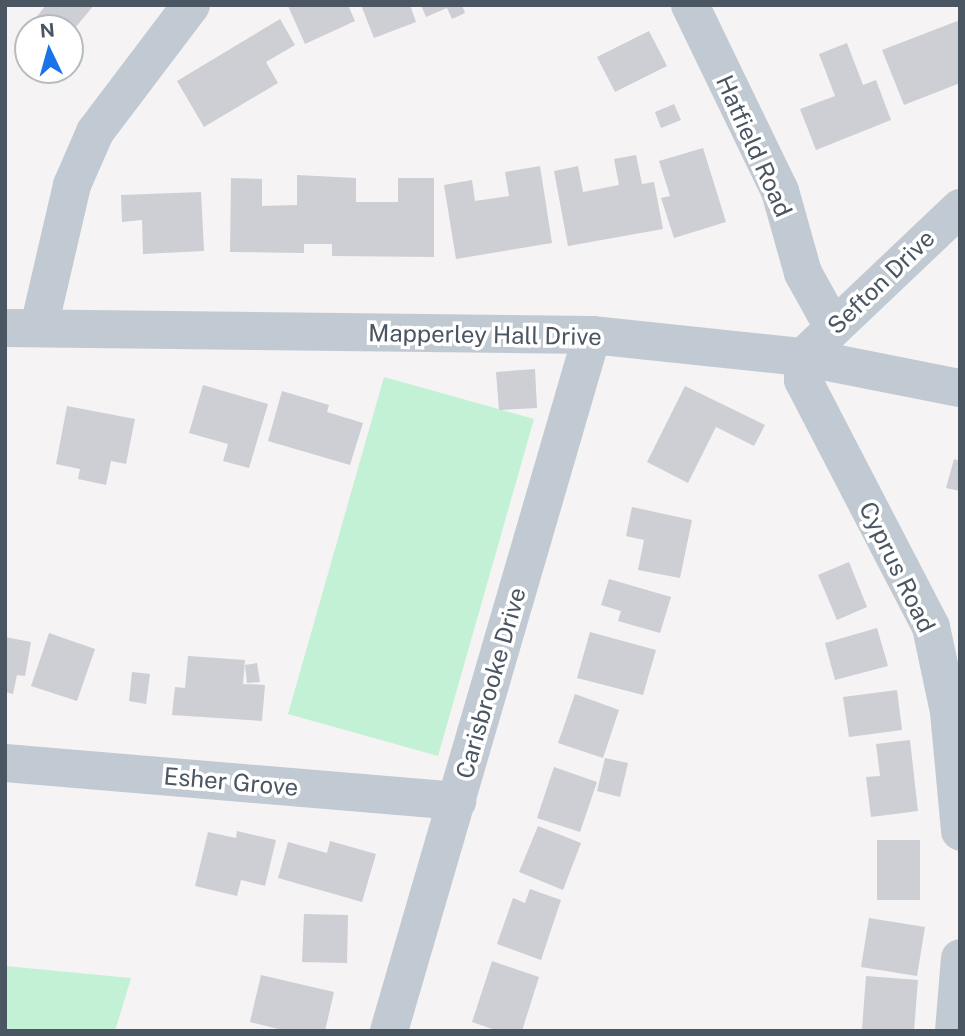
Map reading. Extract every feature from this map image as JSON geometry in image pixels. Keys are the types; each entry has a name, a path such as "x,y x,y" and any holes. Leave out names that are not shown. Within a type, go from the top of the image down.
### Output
{"street":[{"path":"22,328 72,185 95,132 191,5"},
{"name":"Hatfield Road","path":"690,5 780,191 803,273 832,325"},
{"name":"Sefton Drive","path":"803,357 832,325 960,208"},
{"name":"Mapperley Hall Drive","path":"22,328 592,335 803,357 960,388"},
{"name":"Carisbrooke Drive","path":"389,1031 592,335"},
{"name":"Cyprus Road","path":"803,357 803,380 931,627 949,712 960,831"},
{"name":"Esher Grove","path":"5,763 457,802"},
{"path":"954,1031 960,958"}],"green space":[{"path":"384,377 534,419 438,756 288,714"},
{"path":"5,966 131,978 115,1031 5,1031"}],"building":[{"path":"46,5 94,5 84,17 84,14 39,14"},
{"path":"348,5 355,21 305,44 288,6"},
{"path":"361,5 410,5 416,22 374,38"},
{"path":"421,5 462,5 465,13 452,19 447,8 426,17"},
{"path":"280,19 295,45 266,62 278,83 204,127 177,81"},
{"path":"960,20 960,83 904,105 882,50"},
{"path":"649,31 667,66 615,92 597,57"},
{"path":"847,43 863,85 876,80 891,120 816,150 800,109 835,96 819,54"},
{"path":"674,104 681,120 661,128 655,112"},
{"path":"703,148 726,222 674,238 661,198 670,196 659,161"},
{"path":"636,155 642,184 654,182 663,229 568,246 554,171 578,166 583,192 619,185 614,159"},
{"path":"540,166 552,243 456,259 444,185 472,180 475,201 509,196 505,172"},
{"path":"297,175 356,178 356,202 398,202 398,178 434,178 434,257 332,256 332,244 304,244 304,253 230,252 231,178 262,179 262,206 297,205"},
{"path":"201,192 204,251 143,254 142,220 122,222 121,195"},
{"path":"535,369 537,408 499,410 496,372"},
{"path":"203,385 268,404 249,468 223,461 228,444 189,433"},
{"path":"685,386 765,425 754,446 716,427 688,483 647,462"},
{"path":"282,391 329,405 327,412 363,423 350,465 268,441"},
{"path":"67,406 135,419 126,464 111,461 106,485 78,479 80,469 56,464"},
{"path":"954,459 960,461 960,491 946,488"},
{"path":"632,507 692,520 680,578 638,570 644,540 626,536"},
{"path":"849,562 867,607 837,620 818,575"},
{"path":"609,579 671,597 660,633 618,621 621,611 601,605"},
{"path":"877,628 888,666 835,680 825,643"},
{"path":"590,632 656,650 643,695 577,678"},
{"path":"49,633 95,649 77,701 31,686"},
{"path":"5,637 31,642 25,676 17,675 13,694 5,692"},
{"path":"188,656 245,660 243,684 265,685 262,721 172,715 175,687 185,688"},
{"path":"257,663 260,682 247,683 245,665"},
{"path":"132,672 150,674 146,704 129,701"},
{"path":"897,690 902,730 849,737 843,697"},
{"path":"575,694 619,710 603,758 558,743"},
{"path":"910,740 918,811 871,817 866,777 880,776 876,744"},
{"path":"605,758 628,763 620,797 597,791"},
{"path":"554,767 597,782 580,832 537,818"},
{"path":"538,826 581,843 563,890 519,872"},
{"path":"237,831 276,840 265,886 241,880 237,896 195,886 208,832 236,838"},
{"path":"877,840 920,840 920,900 877,900"},
{"path":"330,841 376,854 362,902 278,878 288,842 327,853"},
{"path":"530,889 561,900 541,960 497,944 513,898 525,903"},
{"path":"304,914 348,915 347,963 302,962"},
{"path":"869,918 925,927 917,976 861,967"},
{"path":"492,961 539,977 522,1031 498,1031 472,1022"},
{"path":"261,975 334,992 325,1031 286,1031 250,1022"},
{"path":"866,976 918,980 914,1031 862,1029"}]}
